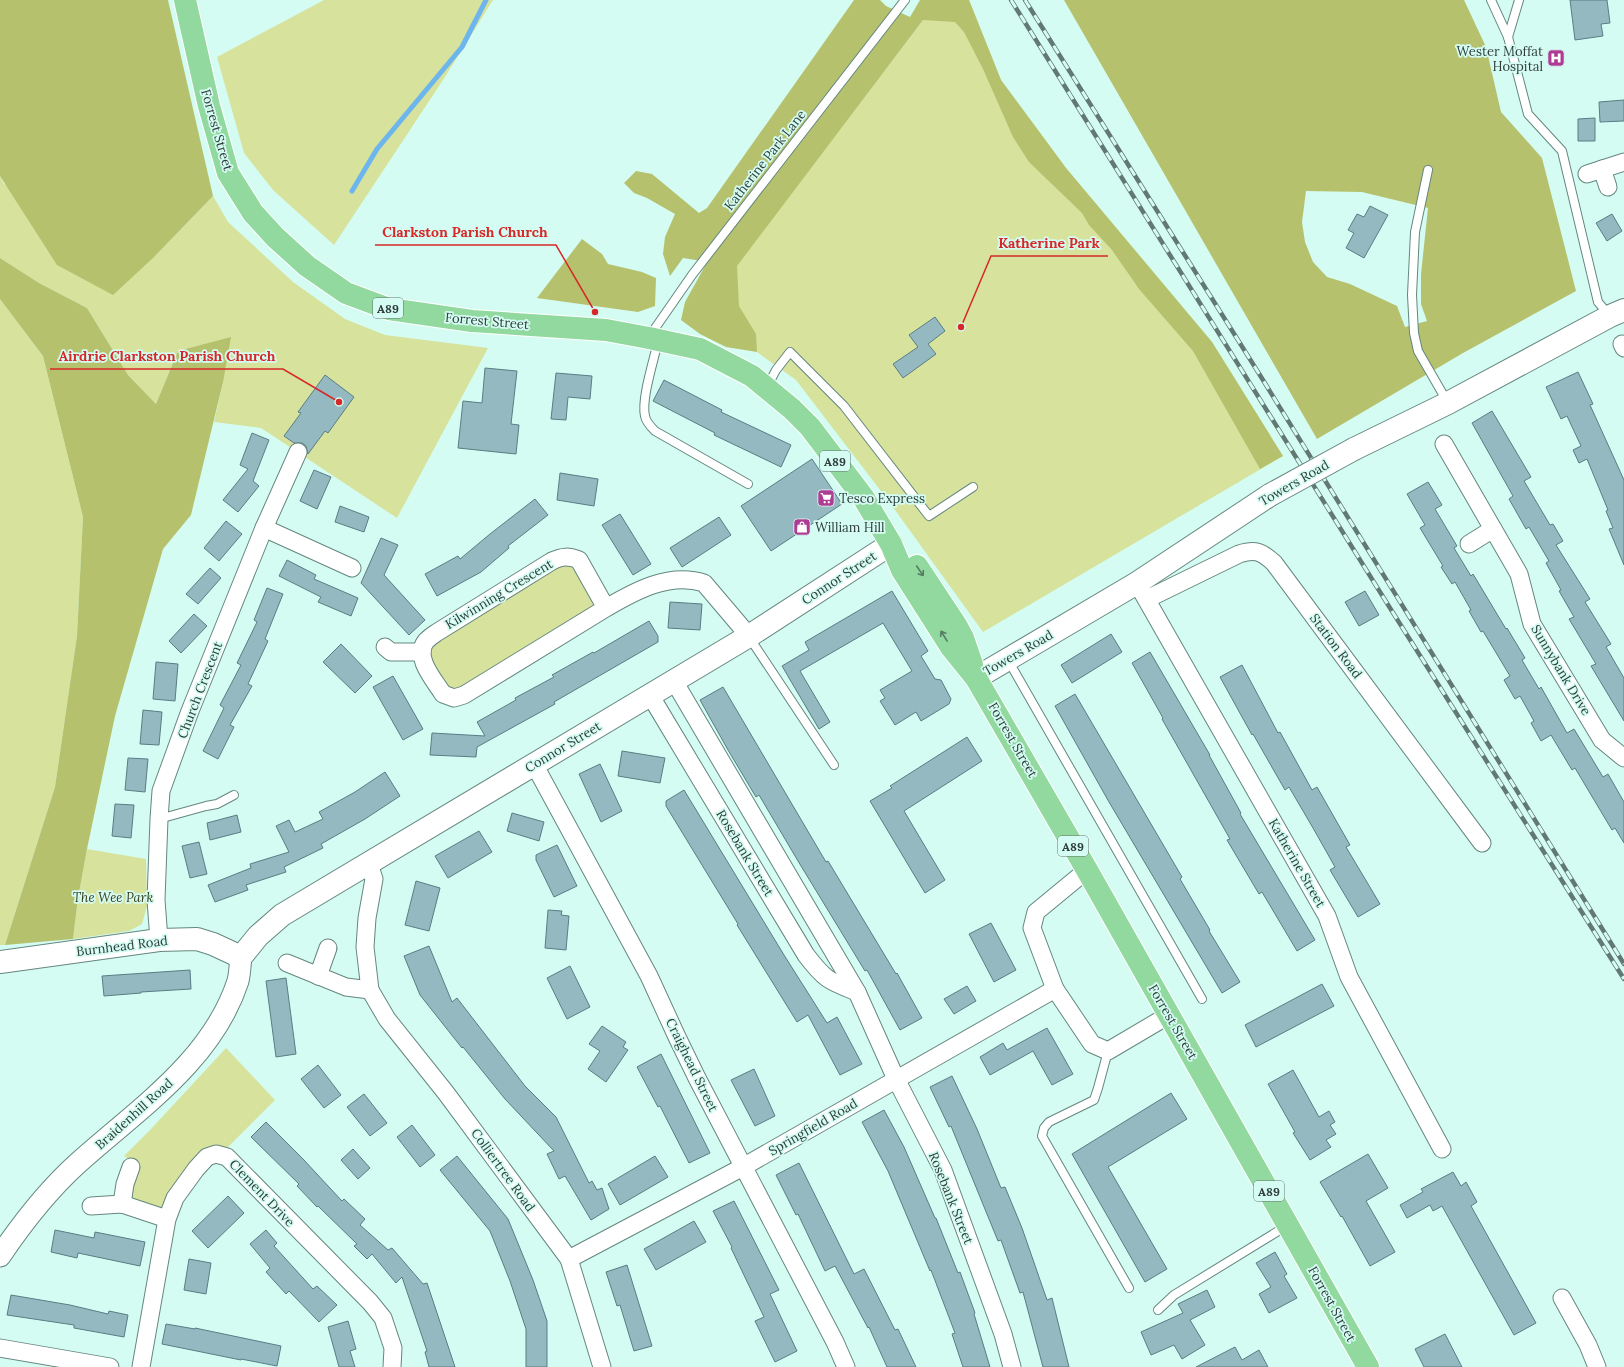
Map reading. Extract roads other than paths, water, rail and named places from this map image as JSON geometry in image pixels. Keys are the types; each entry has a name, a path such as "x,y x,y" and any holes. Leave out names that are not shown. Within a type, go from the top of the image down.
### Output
{"main road":[{"name":"Forrest Street","path":"186,0 209,106 228,173 253,212 275,237 307,266 346,293 389,309 472,321 606,330 700,349 752,376 792,409 810,427 863,497 892,544 915,563 956,625 963,638 976,678 1087,870 1368,1367"},
{"name":"Towers Road","path":"976,678 1008,659 1142,591 1270,495 1354,449 1448,403 1617,313"},
{"name":"Connor Street","path":"241,956 258,936 282,915 748,636 892,544"},
{"name":"Burnhead Road","path":"2,961 159,940 196,938 241,956"}],"street":[{"path":"1608,187 1594,172 1624,162"},
{"name":"Sunnybank Drive","path":"1444,444 1519,574 1532,624 1602,740 1624,758"},
{"name":"Church Crescent","path":"159,940 156,900 161,791 190,711 264,528 298,452"},
{"path":"264,528 352,568"},
{"path":"1469,544 1493,529"},
{"name":"Station Road","path":"1142,591 1250,550 1263,553 1274,563 1482,843"},
{"name":"Kilwinning Crescent","path":"422,652 426,641 436,632 552,561 563,556 579,560 606,608"},
{"path":"385,647 391,652 422,652 424,663 443,694 454,698 464,695 606,608 639,590 667,582 693,580 704,583 748,636"},
{"name":"Katherine Street","path":"1142,591 1327,916 1349,977 1442,1149"},
{"name":"Rosebank Street","path":"674,681 857,992 896,1079 942,1170 1003,1334 1012,1367"},
{"name":"Rosebank Street","path":"650,695 806,956 827,980 857,992"},
{"name":"Craighead Street","path":"534,764 649,976 677,1038 832,1335 846,1367"},
{"name":"Colliertree Road","path":"369,864 374,879 367,918 365,947 370,990 387,1019 446,1093 569,1259 602,1367"},
{"path":"1087,870 1036,912 1032,928 1054,989 1092,1044 1108,1051 1169,1015"},
{"path":"318,976 328,948"},
{"name":"Braidenhill Road","path":"0,1256 17,1230 57,1185 78,1164 178,1076 205,1044 225,1014 239,979 241,956"},
{"path":"287,963 346,987 370,990"},
{"name":"Springfield Road","path":"569,1259 743,1167 1054,989"},
{"name":"Clement Drive","path":"141,1367 167,1219 175,1198 196,1168 207,1157 216,1154 227,1157 370,1302 383,1318 393,1348 392,1367"},
{"path":"122,1204 125,1184 131,1167"},
{"path":"91,1206 122,1204 167,1219"},
{"path":"1562,1298 1588,1345 1597,1367"},
{"path":"0,1348 110,1367"}],"lane":[{"name":"Katherine Park Lane","path":"654,339 692,275 905,0"},
{"path":"1491,0 1508,37 1528,114 1562,151 1598,302 1617,313"},
{"path":"1508,37 1519,0"},
{"path":"1428,170 1415,232 1412,295 1414,333 1418,351 1448,403"},
{"path":"654,339 644,403 645,416 649,424 655,432 748,484"},
{"path":"767,388 776,370 790,352 844,406 929,516 973,488"},
{"path":"748,636 834,765"},
{"path":"1008,659 1202,999"},
{"path":"159,819 217,804 234,795"},
{"path":"1108,1051 1094,1100 1049,1122 1044,1128 1042,1136 1129,1288"},
{"path":"1158,1310 1174,1295 1288,1225"}],"waterway":[{"path":"352,191 377,149 462,47 486,0"}],"railway":[{"path":"1011,0 1390,608 1624,979"},
{"path":"1025,0 1258,372 1624,964"}],"place":[{"name":"Wester Moffat Hospital","path":"1556,58"},
{"name":"Clarkston Parish Church","path":"595,312"},
{"name":"Katherine Park","path":"961,327"},
{"name":"Airdrie Clarkston Parish Church","path":"339,402"},
{"name":"Tesco Express","path":"826,498"},
{"name":"William Hill","path":"802,527"}],"park label":[{"name":"The Wee Park","path":"113,897"}]}
